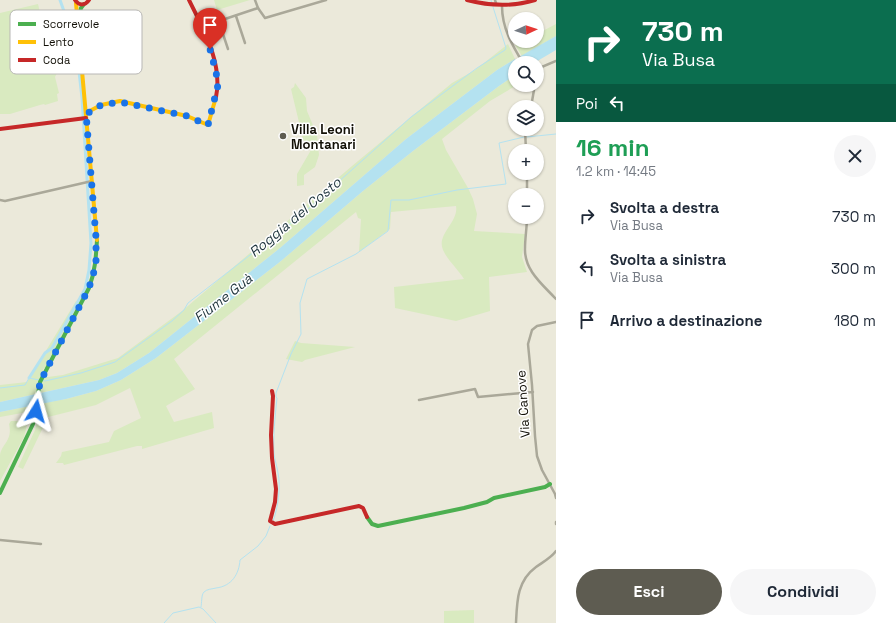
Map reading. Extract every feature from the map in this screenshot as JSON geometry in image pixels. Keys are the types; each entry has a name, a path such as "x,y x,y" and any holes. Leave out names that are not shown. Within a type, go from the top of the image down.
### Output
{"street":[{"path":"80,10 84,4 89,0"},
{"path":"86,113 101,105 120,102 187,116 208,125 218,85 214,60 202,28 189,0"},
{"path":"255,0 264,18 326,0"},
{"path":"467,0 488,6 517,5 535,0"},
{"path":"76,1 84,4"},
{"path":"502,6 502,18 506,31 519,56"},
{"path":"202,28 258,8"},
{"path":"236,16 245,43"},
{"path":"219,22 228,49"},
{"path":"544,66 556,61"},
{"path":"0,493 33,424 43,375 89,288 94,275 97,250 83,74"},
{"path":"0,129 86,118"},
{"path":"0,200 5,201 92,181"},
{"path":"527,224 525,248 527,265 531,272 556,299"},
{"name":"Via Canove","path":"556,322 537,326 532,330 528,344 537,456 542,470 556,498"},
{"path":"419,400 475,389 478,397 533,392"},
{"path":"272,391 271,435 276,488 275,502 270,521 272,524 359,506 363,508 369,522 378,526 464,508 487,502 494,498 545,487 550,484"},
{"path":"0,540 41,544"},
{"path":"516,623 518,596 522,584 530,572 553,556 556,551"}],"green space":[{"path":"214,0 250,0 217,10"},
{"path":"38,4 39,10 13,10"},
{"path":"10,11 10,74 56,74 55,77 59,93 57,94 58,101 10,114 0,114 0,13"},
{"path":"556,24 556,36 544,43 544,30"},
{"path":"508,44 508,48 510,48 514,56 508,56 508,63 406,139 280,248 149,353 117,373 99,380 0,402 0,385 27,382 76,301 78,303 40,378 63,375 118,358 182,311 452,83 475,70"},
{"path":"517,48 536,48 522,56"},
{"path":"508,80 508,90 490,101 442,139 446,150 473,199 477,214 474,231 525,234 522,257 527,272 489,277 490,311 456,321 395,308 394,287 464,279 445,254 442,244 442,239 456,212 456,206 391,212 390,229 359,252 361,219 358,218 356,212 174,359 195,389 166,406 174,422 212,412 214,428 142,449 142,446 137,446 64,465 63,463 56,463 62,452 109,442 114,431 141,418 130,388 96,405 48,417 23,469 18,467 35,430 42,403 66,399 96,391 121,380 156,358 281,261 363,191 413,151"},
{"path":"295,83 306,98 307,111 317,135 319,155 315,167 304,175 304,185 297,186 297,174 311,150 303,139 291,89 294,87"},
{"path":"295,341 301,343 355,347 302,362 286,359"},
{"path":"34,405 33,411 0,417 0,412"},
{"path":"11,421 28,421 24,437 0,481 0,455 10,434 9,424"},
{"path":"474,610 474,623 444,623 444,611"}],"water":[{"path":"556,36 556,50 544,57 521,56 535,48 544,48 544,43"},
{"name":"Fiume Guà","path":"508,63 508,80 413,151 363,191 281,261 156,358 121,380 96,391 66,399 0,412 0,402 99,380 117,373 149,353 280,248 406,139"}],"waterway":[{"path":"60,0 64,10"},
{"name":"Roggia del Costo","path":"491,0 492,4"},
{"name":"Roggia del Costo","path":"42,380 45,381 81,373 115,362 172,321 184,310 188,303 298,218 411,117 477,68 505,50 506,48 493,7"},
{"path":"29,378 45,353 52,348 85,289 89,270 91,243 79,74"},
{"path":"527,137 556,134"},
{"path":"273,521 279,491 279,478 274,454 276,393 291,354 301,334 300,303 307,279 356,254 388,231 391,200 409,200 457,190 506,184 499,143 524,137"},
{"path":"0,388 25,385 29,378 39,380"},
{"path":"201,607 203,593 208,590 222,587 230,582 238,570 240,560 258,546 266,536 270,526"},
{"path":"164,623 173,613 199,607 203,609 216,623"}],"traffic: fast":[{"path":"80,10 84,4"},
{"path":"0,493 33,424 40,382 89,288 94,270 97,240"},
{"path":"367,517 372,524 378,526 464,508 487,502 494,498 545,487 550,484"}],"traffic: slow":[{"path":"76,3 77,10"},
{"path":"82,74 97,240"},
{"path":"86,113 101,105 120,101 187,116 208,125 216,97"}],"traffic: jam":[{"path":"75,0 82,4 89,0"},
{"path":"189,0 206,34 214,59 217,72 216,97"},
{"path":"467,0 484,4 501,5 518,4 535,0"},
{"path":"0,129 86,118"},
{"path":"272,391 271,435 276,489 275,502 270,521 275,524 359,506 363,508 367,517"}],"place":[{"name":"Villa Leoni Montanari","path":"283,136"}],"route":[{"path":"36,411 40,382 89,288 96,265 97,250 86,113 101,105 113,102 128,102 187,116 208,125 218,85 214,60 210,49"}]}
